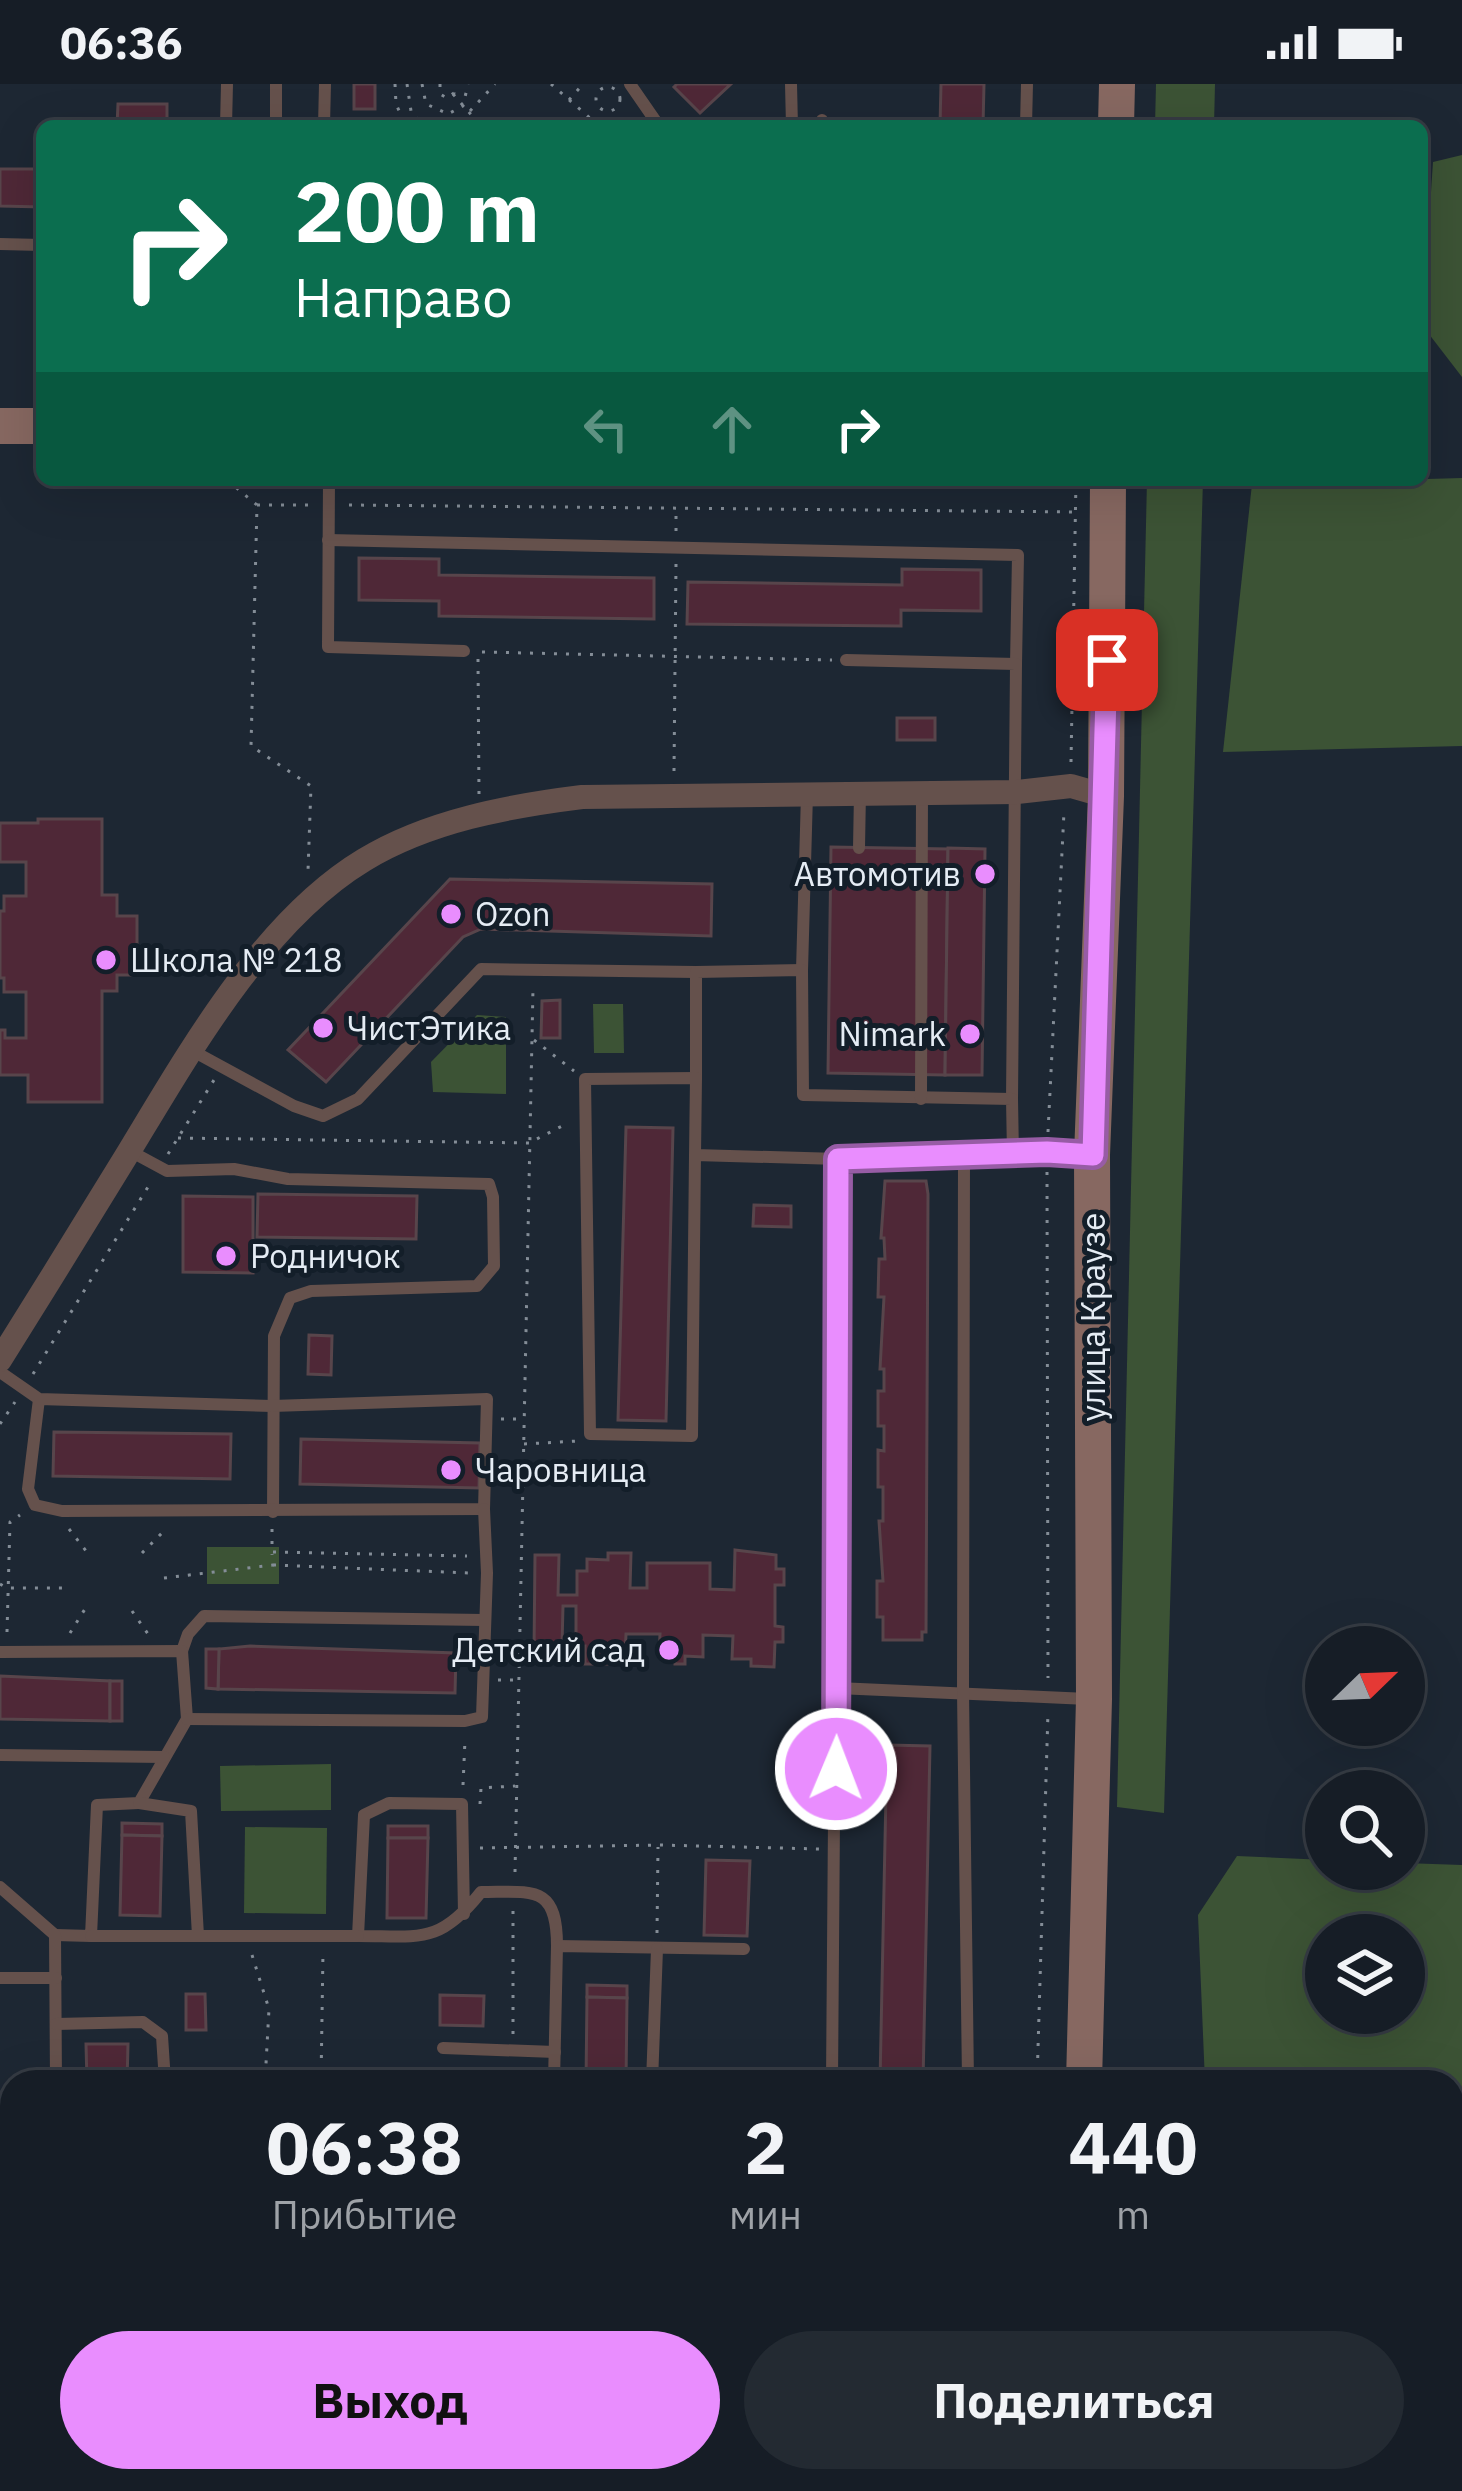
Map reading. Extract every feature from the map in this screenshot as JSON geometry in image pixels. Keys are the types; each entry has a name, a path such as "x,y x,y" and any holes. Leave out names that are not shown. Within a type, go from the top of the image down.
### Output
{"main road":[{"path":"1116,120 1117,84"},
{"path":"0,426 36,426"},
{"name":"улица Краузе","path":"1084,2070 1094,1700 1088,791 1108,486"}],"street":[{"path":"0,1360 191,1050 246,971 306,908 362,861 408,838 516,805 583,797 1088,791"}],"lane":[{"path":"226,120 227,84"},
{"path":"276,84 276,120"},
{"path":"324,120 325,84"},
{"path":"630,84 655,120"},
{"path":"791,84 792,120"},
{"path":"1026,120 1027,84"},
{"path":"0,244 36,245"},
{"path":"329,486 328,647 464,651"},
{"path":"328,540 1018,554 1013,1155"},
{"path":"846,660 1016,664"},
{"path":"859,848 860,791"},
{"path":"921,1099 922,793"},
{"path":"807,794 803,1095 1012,1099"},
{"path":"191,1050 294,1106 323,1116 358,1099 481,969 802,970"},
{"path":"696,972 696,1078 692,1436 590,1434 585,1079 696,1078"},
{"path":"129,1151 167,1171 234,1169 288,1179 489,1184 494,1265 477,1286 310,1291 290,1298 274,1336 273,1512"},
{"path":"695,1155 838,1159 1047,1152 1093,1155"},
{"path":"964,1157 968,2070"},
{"path":"832,2070 838,1159"},
{"path":"0,1372 39,1399 272,1406 488,1399 482,1717 465,1721 188,1719"},
{"path":"39,1399 28,1489 34,1505 62,1511 484,1508"},
{"path":"139,1803 188,1719 182,1651 188,1634 204,1616 484,1620"},
{"path":"4,1652 182,1651"},
{"path":"837,1688 1094,1700"},
{"path":"0,1755 164,1757"},
{"path":"91,1936 98,1805 139,1803 191,1811 198,1936"},
{"path":"358,1936 364,1815 388,1803 462,1804 464,1914"},
{"path":"0,1886 55,1935 91,1936 435,1935 464,1914 481,1892 538,1893 551,1901 557,1918 554,2070"},
{"path":"55,1935 56,2070"},
{"path":"557,1946 745,1949"},
{"path":"652,2070 657,1949"},
{"path":"0,1978 56,1978"},
{"path":"56,2024 143,2022 162,2036 163,2070"},
{"path":"443,2048 555,2052"}],"path":[{"path":"395,84 404,120"},
{"path":"407,84 411,111 418,120"},
{"path":"422,84 422,97 432,110 448,114 463,106 469,87 489,91"},
{"path":"440,84 440,94 453,94"},
{"path":"452,84 453,94 476,120"},
{"path":"469,112 495,84"},
{"path":"551,84 592,120"},
{"path":"569,100 583,84"},
{"path":"592,84 599,90 614,88 620,97 618,106 607,112 598,107 599,90"},
{"path":"394,91 406,92"},
{"path":"618,106 629,116"},
{"path":"234,486 257,505 1075,512"},
{"path":"1037,2070 1048,1696 1047,1152 1062,818 1088,791 1076,486"},
{"path":"257,505 251,746 311,786 306,908"},
{"path":"674,796 676,508"},
{"path":"479,816 478,651 846,660"},
{"path":"512,2070 533,968"},
{"path":"532,1039 585,1079"},
{"path":"0,1424 221,1069"},
{"path":"178,1138 529,1143 584,1116"},
{"path":"524,1444 572,1444 590,1434"},
{"path":"0,1528 34,1505"},
{"path":"142,1553 166,1530 176,1508"},
{"path":"62,1511 70,1533 90,1556"},
{"path":"273,1512 273,1565"},
{"path":"4,1652 10,1522"},
{"path":"272,1552 486,1557"},
{"path":"164,1578 273,1565 487,1574"},
{"path":"0,1584 62,1588"},
{"path":"55,1653 86,1609"},
{"path":"132,1611 159,1650"},
{"path":"484,1680 519,1680"},
{"path":"462,1804 465,1721"},
{"path":"480,1808 481,1788 517,1786"},
{"path":"657,1949 658,1845"},
{"path":"478,1848 658,1845 835,1850"},
{"path":"246,1936 269,2009 266,2070"},
{"path":"321,2070 323,1937"}],"green space":[{"path":"1156,84 1215,84 1214,120 1155,120"},
{"path":"1462,155 1462,377 1428,333 1433,162"},
{"path":"1462,478 1462,746 1223,752 1252,486 1428,486 1428,479"},
{"path":"1147,486 1203,486 1164,1813 1117,1807"},
{"path":"593,1004 623,1004 624,1053 594,1053"},
{"path":"477,1015 506,1017 506,1094 433,1092 431,1062"},
{"path":"207,1547 279,1547 279,1584 207,1584"},
{"path":"331,1764 331,1810 221,1811 220,1766"},
{"path":"245,1827 327,1828 326,1914 244,1913"},
{"path":"1237,1856 1305,1859 1305,1890 1425,1890 1425,1864 1462,1865 1462,2070 1204,2070 1198,1915"}],"building":[{"path":"354,84 375,84 375,109 354,109"},
{"path":"731,84 700,113 674,87"},
{"path":"941,84 984,84 983,120 940,120"},
{"path":"118,104 167,104 167,120 117,120"},
{"path":"0,169 36,169 36,207 0,206"},
{"path":"359,558 439,559 439,575 654,578 654,619 439,616 439,601 359,600"},
{"path":"902,569 981,570 981,611 901,610 901,626 687,624 688,582 902,585"},
{"path":"897,718 935,718 935,740 897,740"},
{"path":"38,819 102,819 102,895 117,895 117,916 137,916 137,975 117,975 117,991 102,991 102,1102 28,1102 28,1075 0,1075 0,1030 5,1030 5,1038 26,1038 26,992 4,992 4,978 0,978 0,911 4,911 4,896 26,896 26,862 0,862 0,823 38,823"},
{"path":"831,847 948,849 945,1075 828,1073"},
{"path":"948,848 985,849 982,1075 945,1075"},
{"path":"450,879 712,884 711,936 481,929 463,937 326,1082 288,1050"},
{"path":"560,1000 560,1038 541,1038 542,1001"},
{"path":"626,1127 673,1128 666,1421 618,1420"},
{"path":"885,1181 926,1181 928,1194 926,1632 922,1640 883,1640 883,1617 877,1617 877,1581 883,1581 878,1450 884,1451 884,1426 878,1426 878,1391 884,1391 884,1369 880,1369 884,1297 878,1297 879,1259 885,1259 881,1238"},
{"path":"258,1194 417,1196 416,1239 257,1237"},
{"path":"183,1196 253,1197 253,1273 183,1272"},
{"path":"754,1205 791,1206 791,1227 753,1226"},
{"path":"309,1335 332,1336 331,1375 308,1374"},
{"path":"54,1432 231,1434 230,1479 53,1476"},
{"path":"301,1439 480,1443 479,1488 300,1484"},
{"path":"735,1550 776,1555 776,1569 784,1569 784,1585 775,1585 775,1626 783,1627 783,1642 775,1642 774,1667 732,1659 733,1636 703,1635 703,1657 685,1656 685,1664 675,1664 675,1656 659,1656 660,1634 626,1634 625,1657 607,1657 607,1664 585,1664 585,1646 576,1646 576,1606 563,1606 562,1645 556,1645 556,1652 534,1652 535,1555 559,1555 558,1595 577,1595 577,1571 587,1571 587,1559 608,1560 608,1553 631,1553 630,1588 647,1588 647,1563 710,1563 710,1589 734,1590"},
{"path":"206,1649 219,1649 218,1689 206,1688"},
{"path":"219,1649 456,1653 455,1693 218,1689"},
{"path":"0,1676 110,1681 110,1721 0,1719"},
{"path":"110,1681 122,1681 122,1721 110,1721"},
{"path":"887,1745 930,1746 923,2070 880,2070"},
{"path":"122,1823 162,1824 162,1836 122,1835"},
{"path":"388,1826 428,1826 428,1838 388,1838"},
{"path":"122,1835 162,1836 160,1916 120,1915"},
{"path":"388,1838 428,1838 426,1918 387,1918"},
{"path":"706,1860 750,1861 747,1936 704,1935"},
{"path":"587,1985 627,1986 627,1998 587,1997"},
{"path":"186,1994 205,1994 206,2030 186,2030"},
{"path":"440,1995 484,1996 483,2026 440,2025"},
{"path":"587,1997 627,1998 626,2070 586,2070"},
{"path":"86,2044 128,2044 127,2070 87,2070"}],"place":[{"name":"Автомотив","path":"985,874"},
{"name":"Ozon","path":"451,914"},
{"name":"Школа № 218","path":"106,960"},
{"name":"ЧистЭтика","path":"323,1028"},
{"name":"Nimark","path":"970,1034"},
{"name":"Родничок","path":"226,1256"},
{"name":"Чаровница","path":"451,1470"},
{"name":"Детский сад","path":"669,1650"}],"route":[{"path":"836,1769 838,1159 1047,1152 1093,1155 1107,660"}]}
